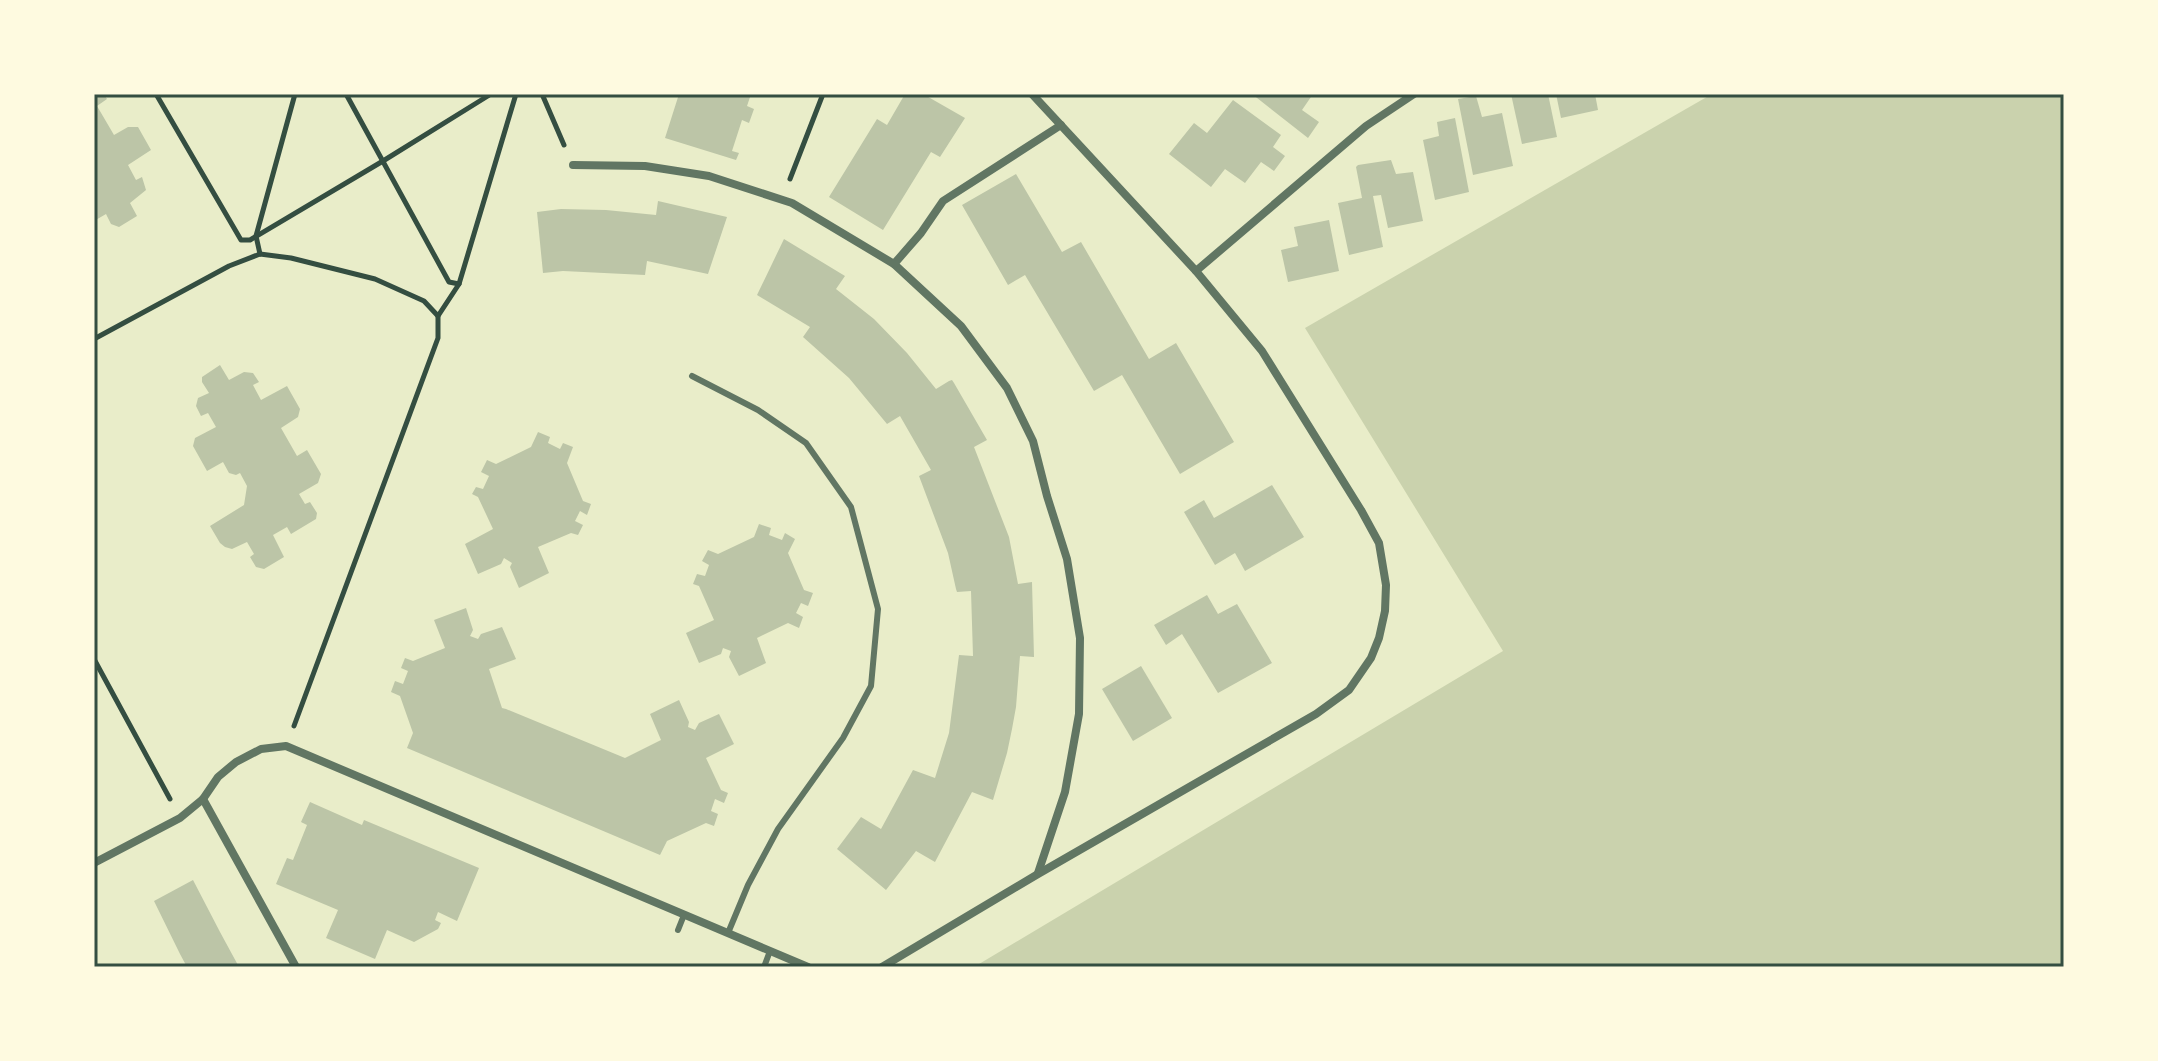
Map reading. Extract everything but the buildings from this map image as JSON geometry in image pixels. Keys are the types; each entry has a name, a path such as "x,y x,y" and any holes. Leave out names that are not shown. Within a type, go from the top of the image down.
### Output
{"street":[{"path":"882,967 1316,714 1349,690 1371,658 1385,611 1386,585 1379,543 1262,351 1196,271 1032,94"},
{"path":"1196,271 1366,126 1414,94"},
{"path":"894,264 943,201 1061,125"},
{"path":"573,165 645,166 709,176 792,203 894,264 961,326 1007,388 1033,441 1067,559 1080,638 1079,714 1065,792 1038,874"},
{"path":"94,863 180,818 203,799 218,777 236,762 261,749 286,746 808,967"},
{"path":"203,799 296,967"}],"lane":[{"path":"692,376 758,410 806,443 851,507 878,609 871,686 843,738 778,829 748,885 728,933"},
{"path":"678,930 684,915"},
{"path":"764,967 770,951"}],"path":[{"path":"156,94 241,240 250,240 491,94"},
{"path":"260,254 256,236 295,94"},
{"path":"346,94 449,282 459,284"},
{"path":"286,746 438,338 438,316 459,284 516,94"},
{"path":"542,94 573,165"},
{"path":"781,200 823,94"},
{"path":"94,339 229,266 260,254 291,258 375,279 424,301 438,316"},
{"path":"94,659 180,818"}],"green space":[{"path":"1712,94 2064,94 2064,967 974,967 1503,651 1305,328"}]}
